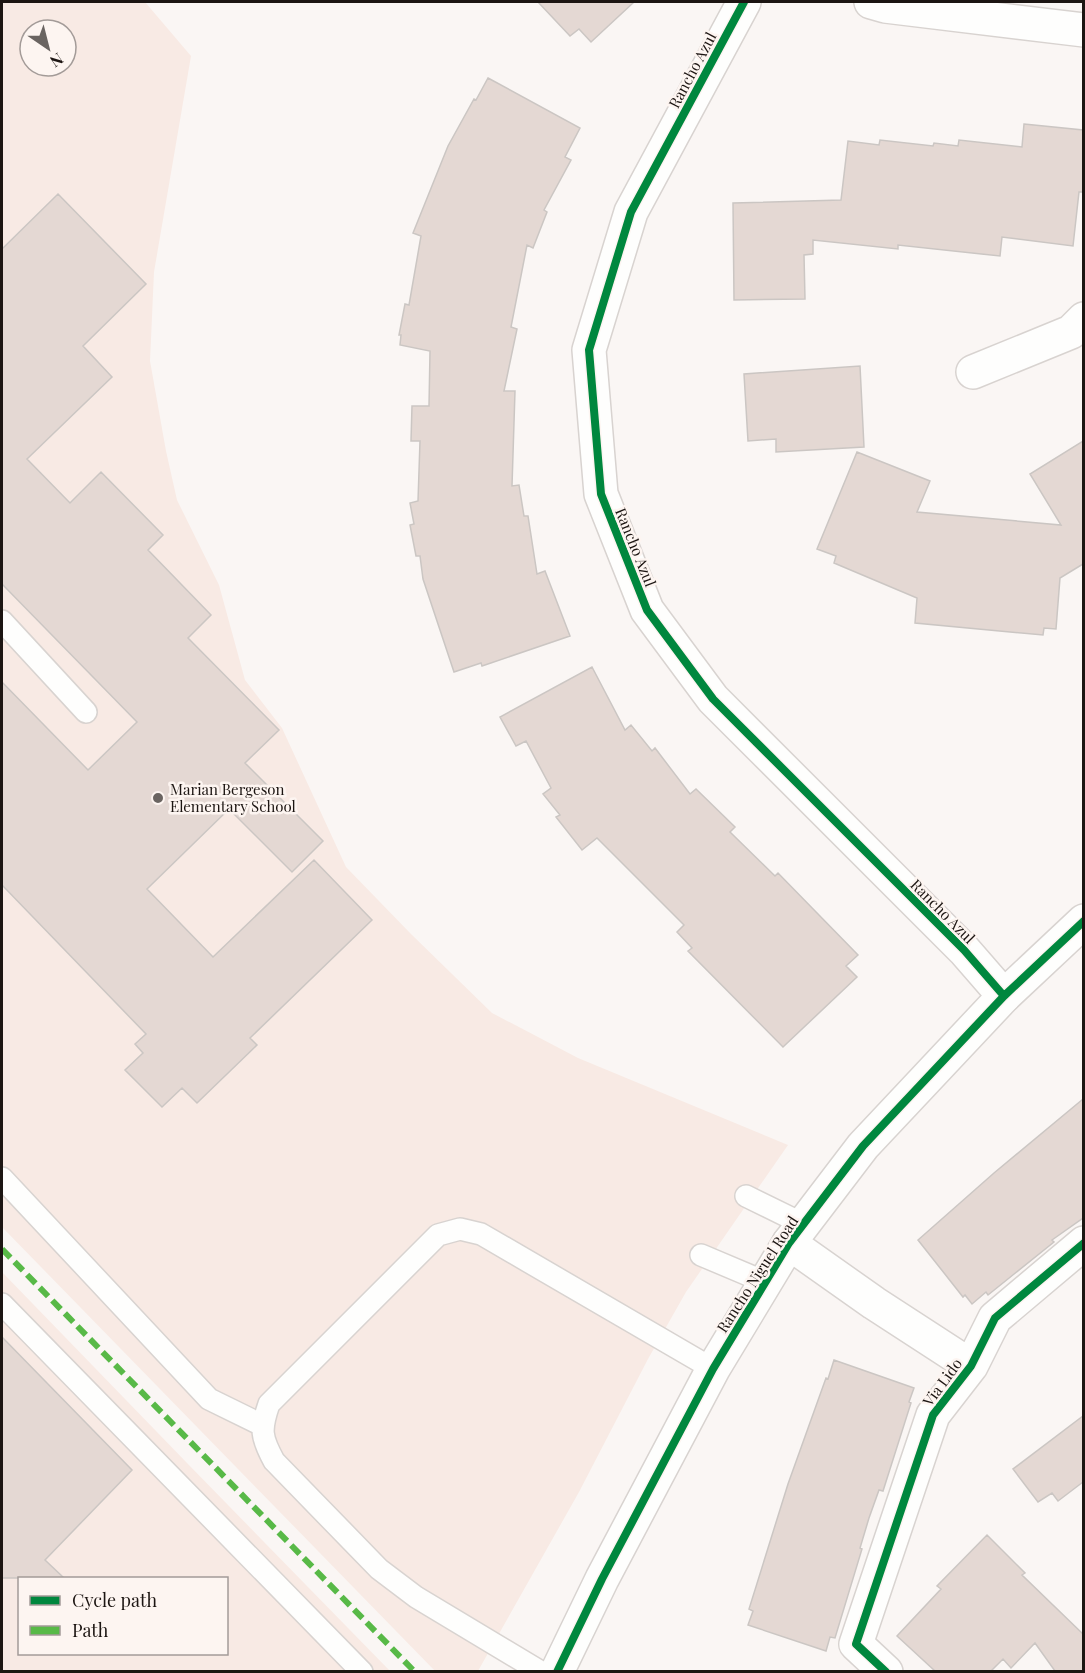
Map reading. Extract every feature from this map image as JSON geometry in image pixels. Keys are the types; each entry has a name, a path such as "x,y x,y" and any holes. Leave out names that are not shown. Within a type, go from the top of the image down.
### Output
{"street":[{"name":"Rancho Azul","path":"744,2 631,212 589,350 601,494 647,610 713,699 964,951 1004,996"},
{"path":"871,2 885,6 1083,30"},
{"path":"973,372 1071,332 1083,319"},
{"name":"Rancho Niguel Road","path":"557,1671 602,1579 712,1369 796,1233 863,1146 1004,996 1083,921"},
{"name":"Via Lido","path":"796,1233 874,1303 971,1366"},
{"name":"Via Lido","path":"886,1671 856,1644 933,1415 971,1366 995,1318 1083,1243"}],"lane":[{"path":"2,621 86,712"},
{"path":"2,1178 209,1399 262,1425"},
{"path":"746,1196 796,1233"},
{"path":"541,1671 416,1598 379,1569 274,1461 265,1444 262,1425 269,1404 438,1235 460,1229 482,1234 712,1369"},
{"path":"701,1256 765,1282"},
{"path":"2,1304 362,1671"}],"shaded area":[{"name":"Marian Bergeson Elementary School","path":"2,2 145,2 191,56 154,272 150,361 166,451 177,500 219,585 245,680 282,728 346,867 492,1013 578,1058 788,1145 686,1292 648,1359 579,1492 478,1671 435,1671 2,1227"},
{"path":"2,1272 187,1463 390,1671 2,1671"}],"building":[{"path":"538,2 634,2 591,42 579,29 570,36"},
{"path":"488,78 580,128 565,157 571,160 544,210 547,212 533,248 527,245 511,327 517,329 504,391 515,391 512,486 519,485 524,516 528,516 537,574 545,571 570,636 482,666 481,663 454,672 423,579 420,556 416,556 410,525 414,524 410,503 418,501 420,441 411,441 412,406 429,406 430,351 400,345 401,335 399,335 405,304 409,305 421,236 413,233 448,146"},
{"path":"1024,124 1083,130 1083,192 1079,192 1073,246 1002,237 1000,256 898,245 898,249 813,240 813,254 804,255 805,299 734,300 733,203 841,200 848,141 879,145 880,140 933,146 934,143 958,146 959,140 1022,147"},
{"path":"58,194 146,284 83,346 112,377 27,459 70,503 101,472 163,535 148,550 211,615 188,638 279,730 245,763 323,841 292,872 229,809 147,889 213,957 314,860 372,920 250,1038 257,1045 197,1103 182,1088 162,1107 125,1070 143,1053 135,1044 146,1034 2,885 2,682 88,770 137,722 2,584 2,249"},
{"path":"860,366 864,447 776,452 776,439 748,441 744,374"},
{"path":"1083,441 1083,564 1060,578 1056,629 1044,628 1043,635 915,623 917,598 834,563 836,556 817,549 857,452 930,481 917,512 1061,525 1030,474"},
{"path":"592,667 625,730 631,725 652,751 655,748 690,794 696,789 735,827 730,832 775,876 778,873 858,955 846,966 857,977 783,1047 688,951 692,948 677,932 684,925 597,838 582,850 556,817 560,815 543,794 551,788 526,741 516,746 500,717"},
{"path":"1083,1099 1083,1218 1052,1240 1054,1242 988,1295 986,1292 972,1304 965,1295 963,1297 918,1240"},
{"path":"2,1337 132,1470 45,1560 63,1577 2,1578"},
{"path":"834,1360 914,1388 883,1491 879,1490 869,1518 835,1638 830,1637 826,1651 748,1625 753,1611 749,1609 788,1484"},
{"path":"1083,1416 1083,1482 1058,1501 1052,1493 1038,1502 1013,1469"},
{"path":"987,1535 1025,1573 1022,1575 1083,1634 1083,1671 1055,1671 1035,1643 1011,1668 1003,1659 991,1671 935,1671 897,1636 941,1589 937,1586"}],"marked path":[{"path":"2,1249 415,1672"}],"cycle path":[{"path":"744,2 631,212 589,350 601,494 647,610 713,699 964,950 1004,996"},
{"path":"557,1672 602,1579 713,1369 789,1243 863,1146 1004,996 1084,921"},
{"path":"886,1672 856,1644 933,1415 971,1366 995,1318 1084,1243"}],"place":[{"name":"Marian Bergeson Elementary School","path":"158,798"}]}
